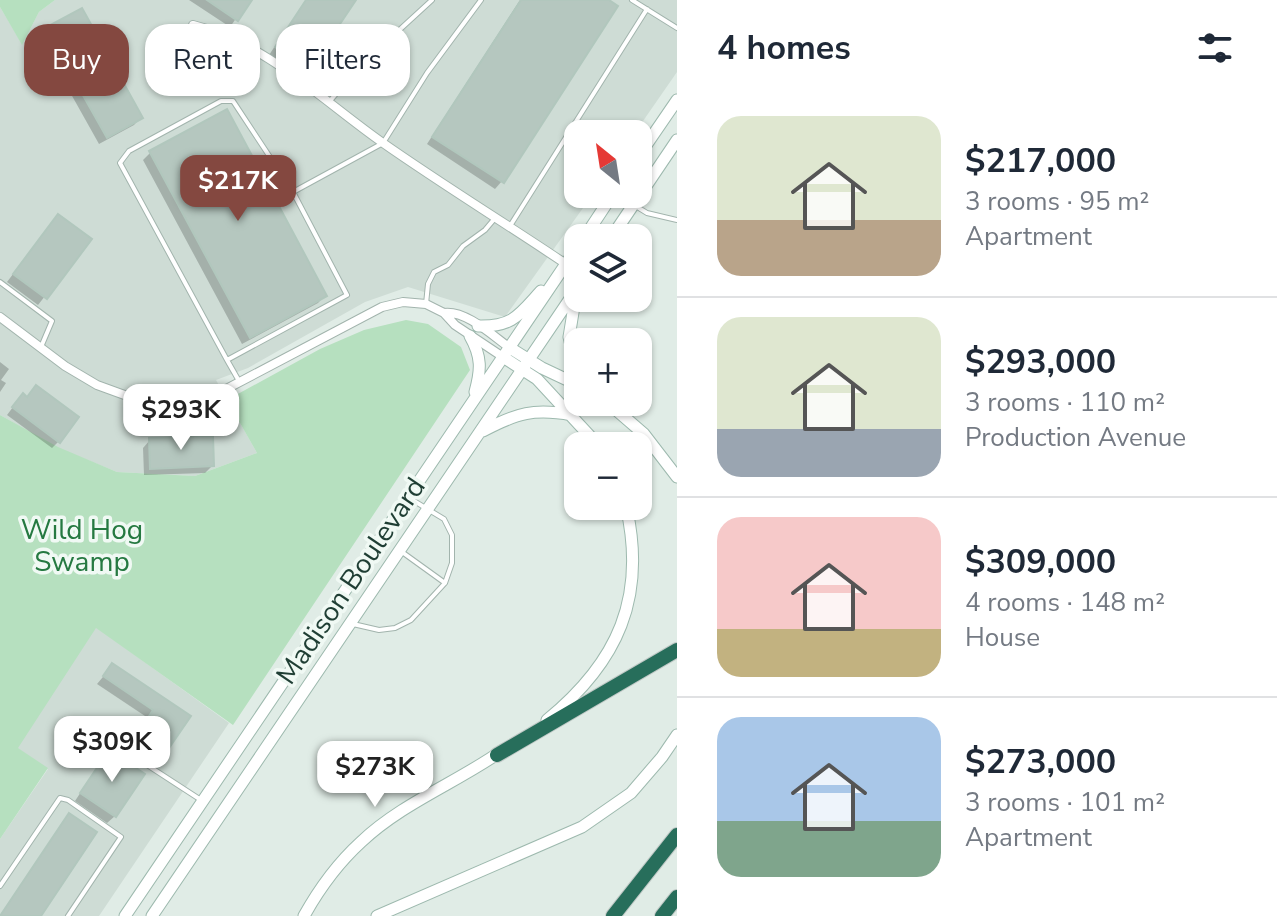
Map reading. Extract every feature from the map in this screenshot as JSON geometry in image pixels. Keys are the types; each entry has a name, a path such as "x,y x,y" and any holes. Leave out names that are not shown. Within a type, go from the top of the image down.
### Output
{"highway":[{"path":"497,755 677,650"},
{"path":"613,916 677,835"},
{"path":"662,916 677,897"}],"main road":[{"path":"652,137 677,100"},
{"path":"652,177 677,140"},
{"path":"472,401 480,372 480,353 474,331 496,327 516,318 564,266"},
{"name":"Madison Boulevard","path":"125,916 564,267"},
{"name":"Madison Boulevard","path":"152,916 564,308"},
{"path":"507,352 526,364 564,379"},
{"path":"526,364 564,406"},
{"path":"479,433 528,412 547,410 564,413"},
{"path":"573,416 587,432"},
{"path":"623,416 644,434 677,477"},
{"path":"304,916 332,874 363,840 497,755 583,689 608,653 625,614 634,569 628,520"},
{"path":"377,916 527,852 593,820 631,793 677,735"}],"street":[{"path":"260,54 383,143 564,263"},
{"path":"0,317 97,385 141,401 177,403 213,396 382,307 403,302 426,304 444,313 452,312 474,331 507,352"}],"lane":[{"path":"329,103 360,66 432,0"},
{"path":"293,192 383,143 427,73 481,0"},
{"path":"632,0 677,28"},
{"path":"510,226 647,9"},
{"path":"227,360 347,295 293,192 233,101 221,101 129,151 120,163 227,360 240,383"},
{"path":"638,208 677,220"},
{"path":"426,304 428,284 434,272 448,265 463,246 485,230 496,217"},
{"path":"0,282 52,321 40,347"},
{"path":"350,623 379,630 395,628 411,620 445,583 452,563 452,535 444,519 408,497"},
{"path":"400,550 445,583"},
{"path":"84,724 203,802"},
{"path":"0,886 60,798 68,800 121,837 68,916"}],"shaded area":[{"path":"55,0 677,0 677,72 644,120 564,120 564,208 583,208 572,224 564,224 564,235 505,317 408,287 365,302 248,368 216,380 257,453 195,476 117,472 58,448 0,415 0,7 22,44 24,40 24,96 129,96 129,24 33,24 39,12"},
{"path":"96,627 229,723 99,916 0,916 0,839 48,769 17,748"}],"green space":[{"path":"0,0 55,0 39,12 33,24 24,24 22,45 0,7"},
{"name":"Wild Hog Swamp","path":"406,320 428,324 461,347 470,370 233,725 96,628 18,748 48,768 0,839 0,415 58,447 117,472 195,476 257,453 227,400 320,349 364,330"}],"building":[{"path":"207,0 252,0 238,21"},
{"path":"306,0 356,0 340,24 290,24"},
{"path":"521,0 609,0 618,6 504,183 432,137"},
{"path":"82,8 91,24 52,24"},
{"path":"129,93 143,118 107,138 83,96 129,96"},
{"path":"227,109 327,296 250,338 149,151"},
{"path":"58,214 92,239 47,299 13,274"},
{"path":"36,385 79,417 60,443 12,407 23,393 27,397"},
{"path":"213,436 214,466 150,469 149,438"},
{"path":"112,663 191,716 160,761 132,742 153,710 103,676"},
{"path":"109,750 145,774 116,817 80,793"},
{"path":"69,813 97,832 41,916 0,916"}]}
